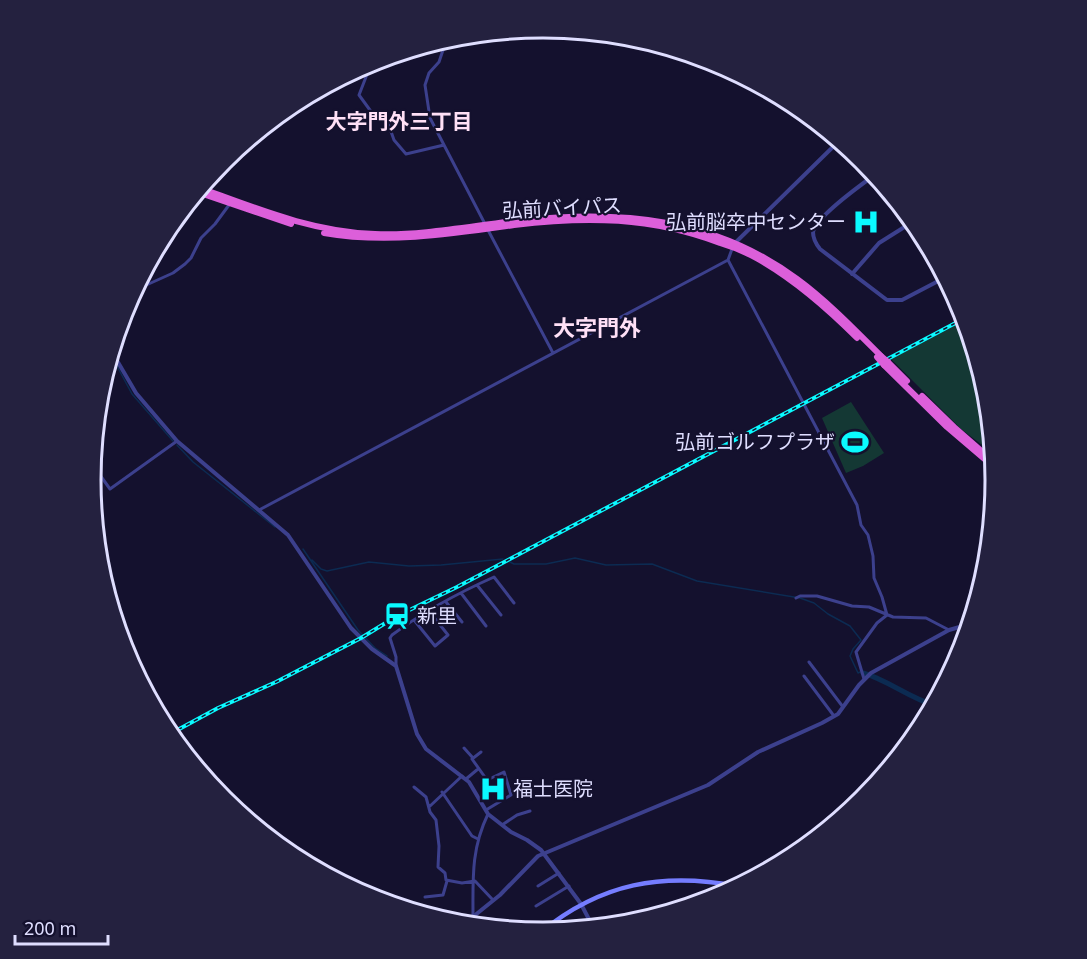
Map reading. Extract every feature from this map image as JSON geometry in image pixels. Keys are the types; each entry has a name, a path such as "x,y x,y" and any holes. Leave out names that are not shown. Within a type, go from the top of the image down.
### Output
{"highway":[{"name":"弘前バイパス","path":"209,191 294,221 328,230 397,234 486,227"},
{"name":"弘前バイパス","path":"205,195 278,221 350,237 394,238 561,217 612,215 689,226 733,245 794,282 985,454"},
{"name":"弘前バイパス","path":"886,363 947,427 985,460"}],"main road":[{"path":"556,922 581,904 619,888 658,881 693,880 722,884"}],"street":[{"path":"444,49 439,62 429,73 425,86 429,118 553,353"},
{"path":"367,74 359,95 375,117 388,123 394,140 406,154 444,145"},
{"path":"259,510 728,260 733,245 834,146"},
{"path":"868,180 817,223 814,238 820,249 882,298 894,301 938,281"},
{"path":"146,285 173,273 185,264 191,258 201,238 216,224 230,203"},
{"path":"702,212 710,224 720,227 736,219 743,219 751,226"},
{"path":"852,274 879,243 906,226"},
{"path":"728,260 857,505 861,525 868,535 873,556 874,578 887,615"},
{"path":"118,362 136,393 177,441 288,535 355,632 372,649 396,666"},
{"path":"101,476 110,489 177,441"},
{"path":"514,603 494,577 461,593 414,620 390,638 396,657 396,666 422,743 431,755 471,784 487,812 512,832 535,844 544,853 569,886 589,919"},
{"path":"477,585 501,615"},
{"path":"461,593 486,626"},
{"path":"795,598 817,596 852,606 869,607 893,617 926,618 949,630"},
{"path":"446,602 462,622"},
{"path":"414,620 435,646 448,635 429,611"},
{"path":"868,676 856,652 877,623 887,615"},
{"path":"474,916 532,861 544,853 708,785 758,752 834,716 868,676 949,630 960,627"},
{"path":"809,662 843,707"},
{"path":"804,676 834,716"},
{"path":"464,747 474,758 472,759 487,780 504,772 511,795 487,812 478,839 473,861 474,916"},
{"path":"474,758 481,752"},
{"path":"466,779 478,769"},
{"path":"429,807 442,792 462,776"},
{"path":"414,787 426,797 436,820 439,846 438,867 445,873 447,882 443,895 425,897"},
{"path":"442,792 472,836 478,839"},
{"path":"502,825 517,815 531,811"},
{"path":"538,886 559,873"},
{"path":"447,882 473,882 493,900"},
{"path":"536,906 569,886"}],"green space":[{"path":"957,324 977,393 985,447 961,429 891,359"},
{"path":"851,402 884,453 846,473 822,418"}],"waterway":[{"path":"117,366 132,394 173,441"},
{"path":"177,445 193,462 275,527"},
{"path":"303,549 358,630 375,648 387,656"},
{"path":"510,562 546,564 575,558 606,565 652,564 697,581 800,598 814,603 850,626 861,640 850,656 858,673 860,672"},
{"path":"312,560 321,569 327,571 369,562 409,566 503,559"},
{"path":"863,673 926,702"}],"railway":[{"path":"179,729 361,638 397,616 457,587 957,322"}],"place":[{"name":"弘前脳卒中センター","path":"866,222"},
{"name":"弘前ゴルフプラザ","path":"855,442"},
{"name":"新里","path":"397,616"},
{"name":"福士医院","path":"493,789"}],"district":[{"name":"大字門外三丁目","path":"399,122"},
{"name":"大字門外","path":"597,328"}]}
